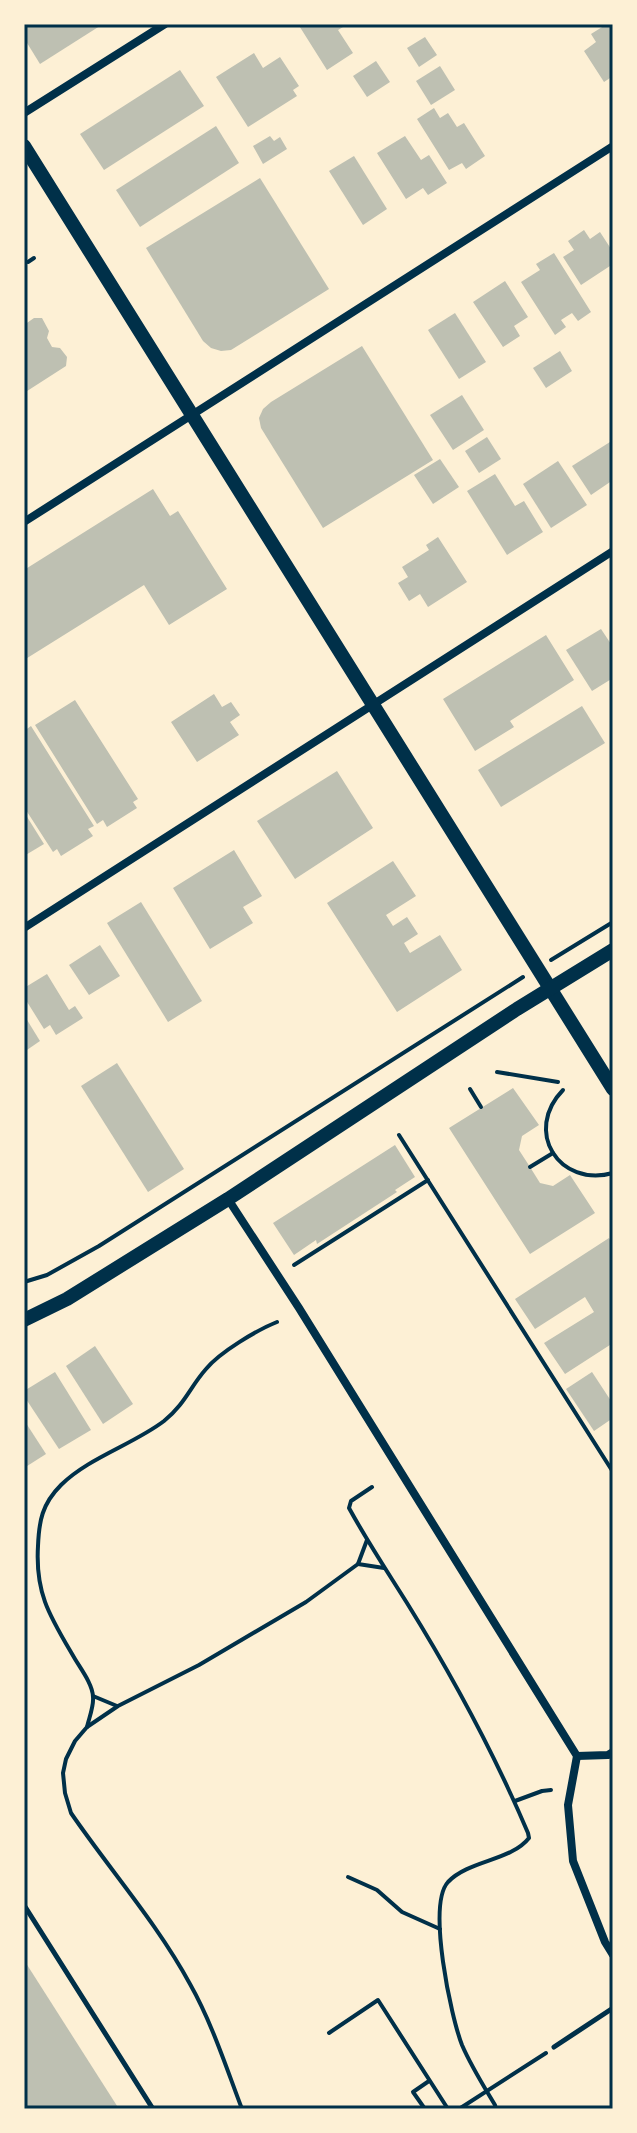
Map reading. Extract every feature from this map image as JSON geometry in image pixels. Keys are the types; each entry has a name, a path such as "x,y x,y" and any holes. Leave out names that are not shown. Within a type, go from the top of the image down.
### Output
{"main road":[{"path":"24,146 613,1089"},
{"path":"24,1320 67,1299 228,1199 613,950"}],"street":[{"path":"24,113 165,24"},
{"path":"24,522 613,146"},
{"path":"24,928 613,551"},
{"path":"228,1199 577,1756 568,1805 573,1861 613,1955"},
{"path":"577,1756 608,1755 613,1752"}],"lane":[{"path":"24,1905 153,2109"},
{"path":"554,2047 613,2008"}],"path":[{"path":"26,263 34,258"},
{"path":"24,1282 47,1275 99,1246 503,988 613,922"},
{"path":"497,1072 558,1082"},
{"path":"470,1089 481,1107"},
{"path":"563,1090 547,1117 546,1135 553,1153 579,1174 595,1176 613,1173"},
{"path":"399,1135 613,1472"},
{"path":"530,1167 553,1153"},
{"path":"294,1265 428,1180"},
{"path":"87,1727 93,1696 53,1623 39,1585 39,1521 48,1501 62,1484 93,1462 162,1422 188,1397 206,1368 250,1336 277,1322"},
{"path":"372,1487 351,1501 349,1506 485,1738 529,1838 514,1850 480,1863 448,1882 442,1893 440,1944 454,2016 472,2068 496,2109"},
{"path":"242,2109 212,2028 191,1985 161,1936 71,1813 63,1773 66,1759 87,1727 118,1706 199,1665 306,1602 358,1564 367,1540"},
{"path":"358,1564 384,1568"},
{"path":"93,1696 118,1706"},
{"path":"515,1802 551,1790"},
{"path":"348,1877 377,1890 402,1912 440,1929"},
{"path":"329,2033 378,2000 448,2109"},
{"path":"459,2109 554,2047"},
{"path":"425,2109 413,2092 429,2081"}],"building":[{"path":"24,24 103,24 40,64 24,38"},
{"path":"298,24 348,24 338,30 353,53 327,70"},
{"path":"607,24 613,30 613,76 604,82 584,51 596,42 591,34"},
{"path":"425,37 437,55 419,67 407,48"},
{"path":"254,53 263,68 280,57 299,86 293,90 297,96 248,127 216,77"},
{"path":"376,61 390,82 367,97 353,76"},
{"path":"440,66 455,90 431,105 416,81"},
{"path":"180,70 204,106 104,170 80,134"},
{"path":"434,108 440,118 448,113 457,127 464,123 485,156 466,169 462,163 449,170 417,119"},
{"path":"216,126 239,163 140,227 116,190"},
{"path":"270,136 274,141 280,137 287,149 263,164 253,146"},
{"path":"405,136 421,160 429,155 447,183 428,195 423,188 406,199 377,153"},
{"path":"354,156 387,209 363,225 329,171"},
{"path":"260,178 329,289 231,350 221,351 203,341 146,248"},
{"path":"584,230 590,239 600,232 613,252 613,264 581,285 563,257 574,250 568,241"},
{"path":"554,253 591,312 578,321 572,313 561,320 566,327 555,335 521,282 540,270 536,264"},
{"path":"505,281 528,317 514,326 520,336 503,347 473,302"},
{"path":"455,313 486,362 459,379 428,330"},
{"path":"34,318 42,318 52,347 60,348 67,357 66,366 24,393 24,325"},
{"path":"362,346 433,460 323,528 261,428 259,418 271,402"},
{"path":"560,351 572,371 546,388 533,368"},
{"path":"462,395 484,430 453,450 430,415"},
{"path":"487,437 501,459 479,473 465,451"},
{"path":"610,442 613,447 613,480 591,495 572,466"},
{"path":"440,459 459,487 433,504 414,475"},
{"path":"558,461 587,505 551,528 523,484"},
{"path":"495,474 515,506 524,501 543,532 507,555 467,491"},
{"path":"153,489 170,516 178,511 227,589 169,625 144,585 24,660 24,570"},
{"path":"438,537 467,582 428,607 420,594 409,601 398,583 408,577 402,567 429,550 426,545"},
{"path":"601,629 613,647 613,678 592,691 566,650"},
{"path":"546,635 574,680 510,721 514,727 475,751 443,699"},
{"path":"214,694 222,707 231,702 240,715 230,722 239,735 197,762 171,722"},
{"path":"75,700 138,799 133,802 137,808 107,827 103,820 97,824 35,725"},
{"path":"582,706 605,743 501,807 478,770"},
{"path":"31,726 94,826 88,829 93,836 61,856 57,849 53,852 24,807 24,731"},
{"path":"337,771 373,828 295,879 257,821"},
{"path":"24,812 44,844 24,856"},
{"path":"234,850 262,896 243,907 253,923 210,949 173,888"},
{"path":"393,861 416,896 386,915 393,926 407,917 418,934 404,943 410,953 440,935 462,970 397,1012 327,903"},
{"path":"141,902 202,1001 168,1022 107,923"},
{"path":"100,945 120,976 89,995 69,965"},
{"path":"47,974 69,1010 75,1006 83,1018 56,1035 50,1025 44,1029 24,997 24,988"},
{"path":"24,1015 40,1041 24,1052"},
{"path":"117,1063 184,1169 148,1192 81,1086"},
{"path":"513,1088 539,1125 522,1136 519,1150 540,1183 553,1186 570,1175 595,1213 530,1254 449,1128"},
{"path":"395,1145 415,1177 317,1244 316,1240 294,1255 273,1223"},
{"path":"609,1238 613,1245 613,1343 565,1374 544,1343 594,1312 585,1297 535,1329 515,1299"},
{"path":"95,1346 133,1404 103,1424 66,1366"},
{"path":"55,1372 91,1430 59,1449 24,1396 24,1391"},
{"path":"592,1372 613,1404 613,1418 594,1431 566,1389"},
{"path":"24,1420 46,1454 24,1468"},
{"path":"24,1960 119,2109 24,2109"}]}
